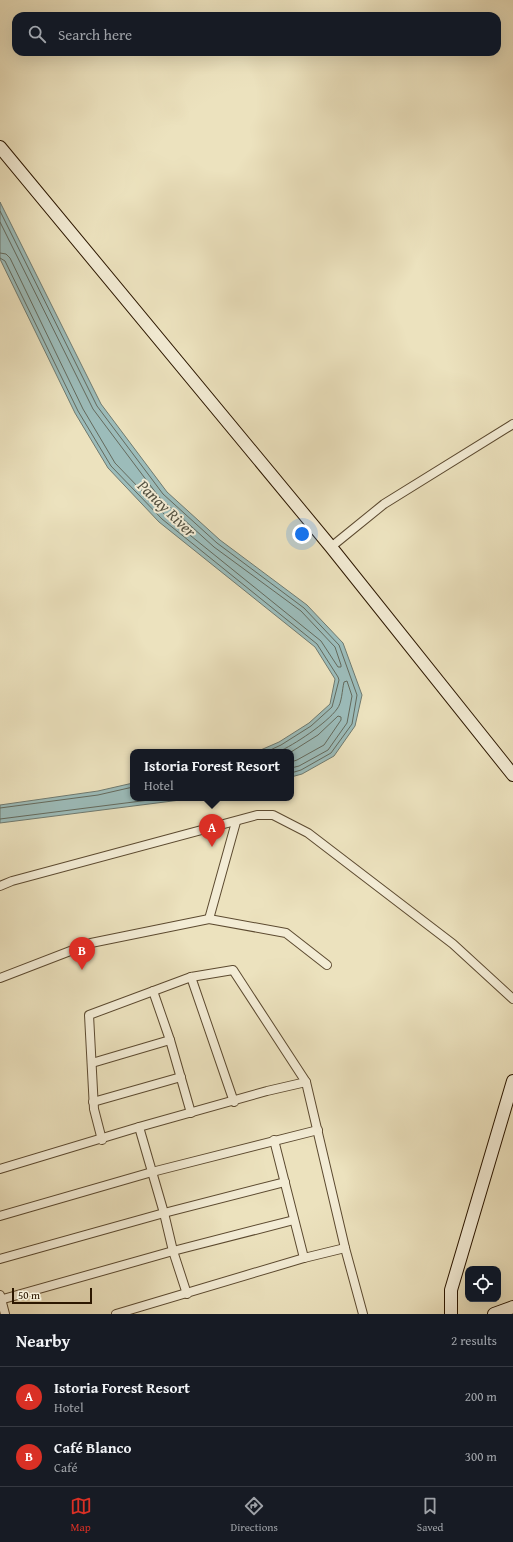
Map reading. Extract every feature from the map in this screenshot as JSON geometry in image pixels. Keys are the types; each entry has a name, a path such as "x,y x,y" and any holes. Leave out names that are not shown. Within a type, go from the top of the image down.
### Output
{"street":[{"path":"0,147 331,547 513,775"},
{"path":"331,547 384,504 513,424"},
{"path":"0,886 12,881 236,822 257,815 273,815 308,833 453,944 513,999"},
{"path":"209,919 236,822"},
{"path":"0,978 91,943 209,919 286,933 327,965"},
{"path":"102,1140 93,1102 89,1015 191,977 233,970 306,1082 345,1248 363,1314"},
{"path":"191,977 234,1102"},
{"path":"153,991 170,1040 191,1113"},
{"path":"92,1063 170,1040"},
{"path":"93,1102 181,1077"},
{"path":"451,1314 451,1290 513,1081"},
{"path":"0,1169 102,1140 139,1127 306,1082"},
{"path":"139,1127 164,1213 173,1251 187,1294"},
{"path":"0,1216 152,1172 318,1130"},
{"path":"274,1140 304,1258"},
{"path":"0,1259 164,1213 285,1182"},
{"path":"5,1314 0,1298 294,1220"},
{"path":"116,1314 304,1258 345,1248"},
{"path":"494,1314 513,1307"}],"water":[{"name":"Panay River","path":"0,202 101,404 167,492 220,540 307,605 343,643 362,695 355,726 334,756 302,774 294,776 294,749 263,749 279,742 309,723 330,704 335,679 315,647 159,522 108,468 75,413 0,259"},
{"path":"130,784 130,801 172,801 0,823 0,805 98,791"}],"place":[{"name":"Istoria Forest Resort","path":"212,847"},
{"name":"Café Blanco","path":"82,970"}]}
